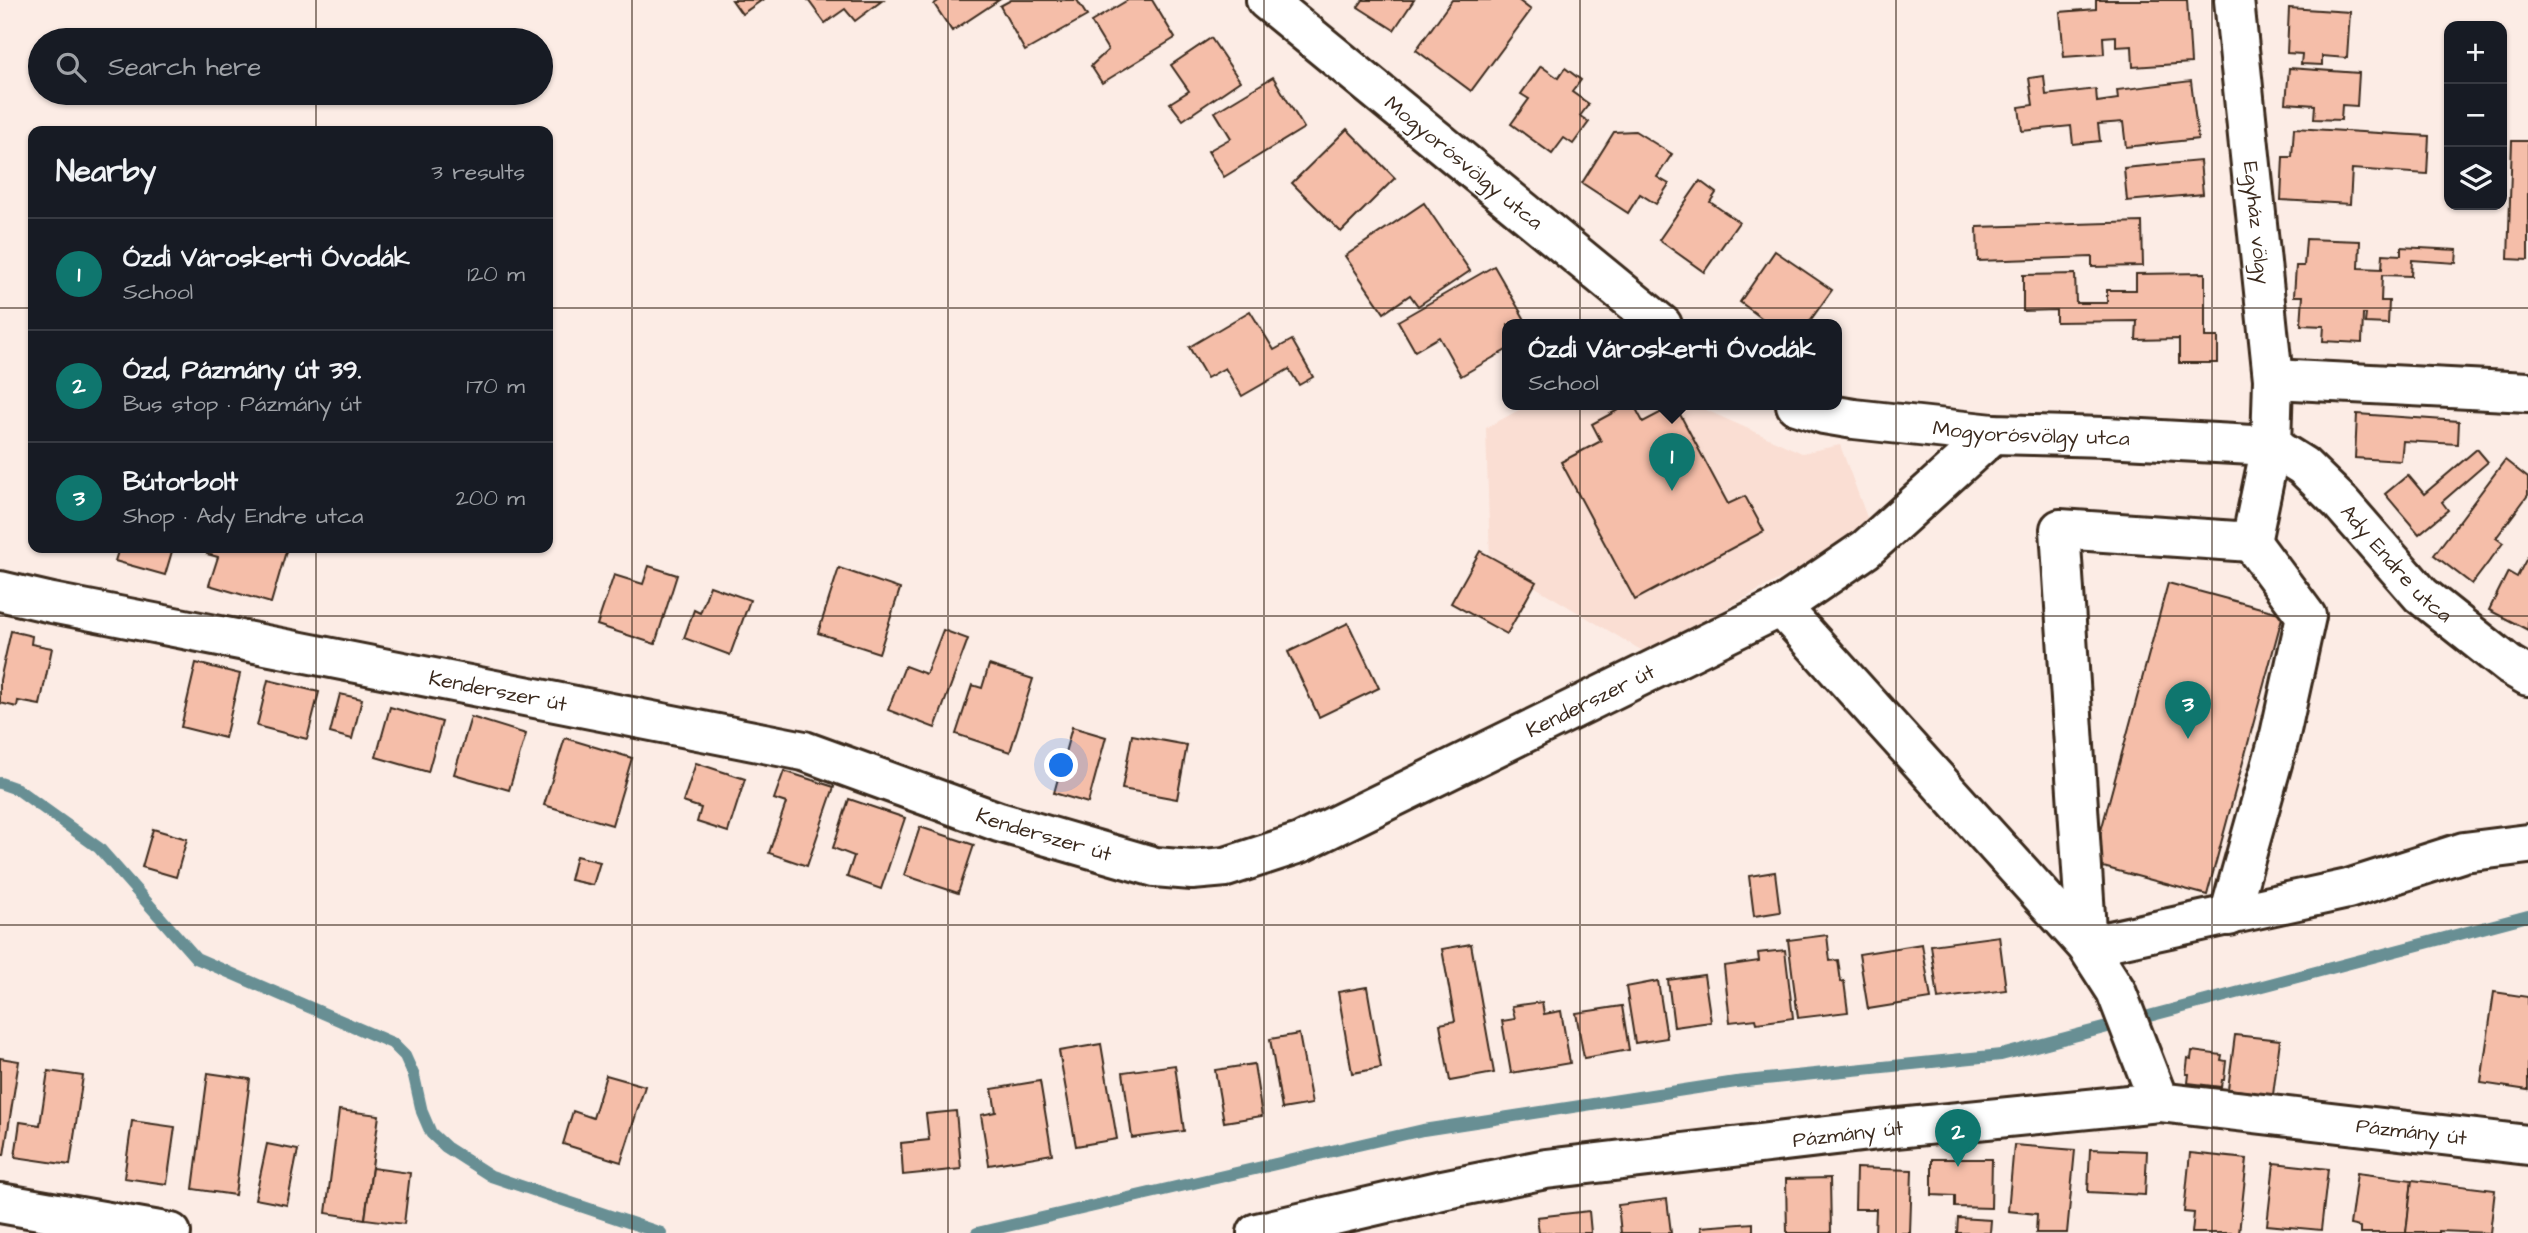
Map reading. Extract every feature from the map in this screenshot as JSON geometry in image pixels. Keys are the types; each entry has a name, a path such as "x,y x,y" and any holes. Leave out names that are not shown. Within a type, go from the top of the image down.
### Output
{"street":[{"name":"Mogyorósvölgy utca","path":"1266,0 1655,319"},
{"name":"Egyház völgy","path":"2234,0 2273,379 2271,446 2251,542"},
{"path":"2273,379 2528,392"},
{"name":"Mogyorósvölgy utca","path":"1812,410 1854,419 1993,434 2271,446"},
{"name":"Kenderszer út","path":"0,591 804,751 999,822 1155,867 1192,870 1226,867 1300,843 1781,607 1866,550 1993,434"},
{"name":"Ady Endre utca","path":"2271,446 2303,467 2341,503 2421,594 2487,649 2528,676"},
{"path":"2087,946 2060,529 2251,542 2306,616 2280,735 2229,916"},
{"path":"1781,607 2087,946 2116,991 2159,1102"},
{"path":"2087,946 2348,890 2464,852 2528,844"},
{"name":"Pázmány út","path":"1257,1233 1546,1169 1901,1127 2159,1102 2528,1145"},
{"path":"0,1203 171,1233"}],"shaded area":[{"path":"1519,410 1706,410 1802,453 1840,445 1871,528 1646,653 1490,560 1486,428"}],"building":[{"path":"732,0 762,0 742,14"},
{"path":"808,0 883,0 855,21 845,9 825,23"},
{"path":"940,0 999,0 952,31 934,4"},
{"path":"1011,0 1077,0 1087,16 1025,51 1000,6"},
{"path":"1128,0 1152,0 1175,38 1102,83 1091,66 1108,50 1091,22"},
{"path":"1363,0 1414,0 1394,30 1358,7"},
{"path":"1452,0 1518,0 1531,10 1471,91 1416,50"},
{"path":"2096,0 2187,0 2191,63 2133,67 2132,46 2116,47 2116,36 2103,37 2104,54 2064,57 2060,12 2096,9"},
{"path":"2289,8 2350,12 2347,58 2322,56 2322,65 2301,64 2302,54 2287,53"},
{"path":"1211,38 1240,81 1183,120 1170,103 1189,91 1171,65"},
{"path":"1541,66 1558,78 1565,68 1581,80 1572,92 1589,104 1580,116 1589,122 1573,144 1564,138 1552,154 1511,124 1529,99 1521,94"},
{"path":"2289,68 2359,73 2357,106 2342,105 2341,120 2314,119 2315,105 2286,103"},
{"path":"2044,76 2046,95 2096,89 2097,102 2118,99 2117,90 2191,81 2198,139 2126,147 2123,122 2098,124 2100,141 2073,144 2071,126 2022,131 2019,107 2033,105 2029,78"},
{"path":"1273,77 1304,128 1224,177 1208,151 1231,138 1215,112"},
{"path":"2294,128 2429,136 2427,174 2352,169 2350,204 2281,200 2283,157 2292,157"},
{"path":"1347,129 1395,178 1341,232 1292,183"},
{"path":"1635,131 1672,154 1657,177 1669,184 1656,204 1640,194 1628,213 1582,183 1614,132"},
{"path":"2512,141 2528,141 2528,260 2508,259"},
{"path":"2200,161 2203,194 2127,201 2124,168"},
{"path":"1700,181 1716,193 1710,202 1739,222 1704,272 1659,240"},
{"path":"1424,203 1470,271 1418,306 1410,295 1384,313 1345,256"},
{"path":"2142,222 2143,266 2092,267 2092,257 1978,261 1977,227"},
{"path":"2306,239 2360,241 2359,268 2382,269 2383,254 2401,255 2401,247 2457,250 2456,263 2412,260 2411,276 2382,275 2381,301 2389,301 2388,324 2365,323 2366,314 2363,314 2362,343 2323,341 2324,326 2301,325 2303,296 2294,296 2296,266 2304,266"},
{"path":"1775,251 1832,290 1811,319 1763,319 1740,302"},
{"path":"1494,266 1525,319 1502,319 1502,352 1461,376 1439,337 1415,351 1398,321"},
{"path":"2205,273 2205,337 2218,337 2218,363 2179,363 2179,339 2136,340 2137,321 2056,322 2056,310 2023,311 2023,275 2075,274 2076,303 2107,303 2107,290 2136,290 2136,274"},
{"path":"1250,311 1274,350 1292,340 1313,377 1299,385 1289,369 1242,396 1225,368 1207,378 1189,347"},
{"path":"1618,410 1637,410 1643,422 1666,410 1678,410 1728,504 1745,496 1764,531 1635,600 1561,462 1601,441 1592,424"},
{"path":"2357,414 2459,421 2458,444 2403,441 2401,461 2355,458"},
{"path":"2477,449 2488,462 2442,502 2448,510 2419,534 2385,494 2408,475 2424,494"},
{"path":"2505,460 2528,478 2528,495 2496,538 2503,543 2472,584 2434,555"},
{"path":"1480,551 1536,582 1507,634 1451,603"},
{"path":"117,553 172,553 165,575 115,561"},
{"path":"286,553 271,603 209,585 218,557 207,554"},
{"path":"2528,556 2528,630 2489,610 2508,572 2517,577"},
{"path":"649,566 677,575 655,644 597,625 614,575 643,584"},
{"path":"839,568 900,589 879,653 818,633"},
{"path":"2168,583 2283,614 2207,895 2092,864"},
{"path":"710,586 750,600 730,655 684,638 694,610 700,613"},
{"path":"1348,623 1379,688 1319,717 1288,652"},
{"path":"943,630 968,639 935,728 888,710 905,666 926,674"},
{"path":"11,631 32,636 31,644 52,648 40,705 18,701 17,707 0,703 0,680"},
{"path":"196,663 240,674 225,738 181,727"},
{"path":"989,665 1033,679 1010,752 956,734 972,685 982,688"},
{"path":"268,680 319,692 307,739 257,726"},
{"path":"340,694 362,699 352,739 330,733"},
{"path":"390,707 442,722 428,772 376,757"},
{"path":"471,717 526,734 509,790 454,774"},
{"path":"1072,727 1106,737 1088,803 1054,793"},
{"path":"1132,735 1187,745 1177,799 1122,789"},
{"path":"565,738 632,758 612,825 544,805"},
{"path":"696,763 745,779 728,832 697,822 701,808 683,802"},
{"path":"784,771 834,787 807,866 769,853 786,803 774,799"},
{"path":"849,799 905,818 881,889 847,877 854,856 833,848"},
{"path":"920,827 974,845 958,893 904,875"},
{"path":"153,829 187,839 176,877 142,867"},
{"path":"576,856 600,862 593,885 570,880"},
{"path":"1775,872 1780,912 1754,916 1749,876"},
{"path":"1827,935 1830,961 1838,960 1841,982 1844,981 1848,1012 1798,1018 1788,940"},
{"path":"1999,936 2006,990 1938,999 1931,945"},
{"path":"1471,944 1494,1073 1450,1081 1440,1024 1455,1021 1442,949"},
{"path":"1922,944 1931,999 1868,1009 1859,954"},
{"path":"1785,950 1793,1018 1757,1023 1756,1019 1730,1022 1724,966 1759,961 1758,953"},
{"path":"1704,975 1711,1022 1674,1027 1668,980"},
{"path":"1658,981 1667,1038 1635,1043 1626,987"},
{"path":"1367,987 1381,1068 1352,1073 1338,992"},
{"path":"2494,992 2528,997 2528,1090 2481,1083"},
{"path":"1542,1002 1544,1014 1561,1011 1570,1063 1511,1073 1502,1021 1515,1019 1512,1006"},
{"path":"1622,1006 1629,1050 1584,1058 1576,1013"},
{"path":"1299,1034 1312,1104 1282,1109 1270,1039"},
{"path":"2235,1035 2280,1040 2273,1095 2228,1089"},
{"path":"1101,1044 1117,1139 1076,1146 1059,1051"},
{"path":"2192,1051 2222,1055 2221,1060 2226,1061 2221,1087 2188,1083 2188,1058 2191,1059"},
{"path":"0,1058 19,1061 4,1155 0,1155"},
{"path":"1254,1064 1262,1116 1224,1122 1215,1070"},
{"path":"1175,1065 1184,1131 1132,1138 1123,1072"},
{"path":"48,1071 83,1076 70,1165 15,1157 20,1122 40,1125"},
{"path":"208,1073 250,1079 235,1195 193,1189"},
{"path":"606,1075 645,1086 621,1162 563,1144 573,1111 593,1118"},
{"path":"1040,1081 1052,1154 989,1165 981,1115 996,1112 992,1089"},
{"path":"339,1110 379,1115 365,1219 326,1213"},
{"path":"956,1111 961,1169 903,1175 901,1143 929,1140 926,1114"},
{"path":"132,1121 175,1127 167,1184 124,1178"},
{"path":"267,1144 298,1150 287,1205 255,1199"},
{"path":"2014,1145 2075,1150 2067,1233 2036,1233 2037,1214 2008,1211"},
{"path":"2090,1149 2147,1151 2145,1195 2088,1192"},
{"path":"2190,1153 2247,1159 2239,1233 2192,1233 2194,1213 2184,1212"},
{"path":"1932,1159 1992,1159 1991,1208 1955,1207 1955,1196 1932,1195"},
{"path":"2274,1163 2328,1169 2321,1230 2267,1225"},
{"path":"372,1168 410,1173 404,1224 365,1219"},
{"path":"1856,1168 1912,1170 1910,1233 1875,1233 1876,1209 1855,1209"},
{"path":"2357,1173 2412,1180 2406,1233 2360,1233 2360,1227 2350,1225"},
{"path":"1830,1178 1831,1233 1787,1233 1786,1179"},
{"path":"2412,1180 2495,1190 2490,1233 2406,1233"},
{"path":"1667,1199 1671,1233 1621,1233 1618,1205"},
{"path":"1589,1211 1591,1233 1539,1233 1537,1217"},
{"path":"1958,1218 1991,1220 1990,1233 1957,1233"},
{"path":"1753,1223 1753,1233 1702,1233 1701,1227"}],"waterway":[{"path":"0,783 17,789 99,848 196,958 392,1043 405,1056 414,1076 422,1112 431,1133 446,1147 491,1176 661,1233"},
{"path":"977,1233 1423,1130 1736,1082 2001,1055 2528,916"}],"place":[{"name":"Ózdi Városkerti Óvodák","path":"1672,491"},
{"name":"Bútorbolt","path":"2188,739"},
{"name":"Ózd, Pázmány út 39.","path":"1958,1167"}]}
